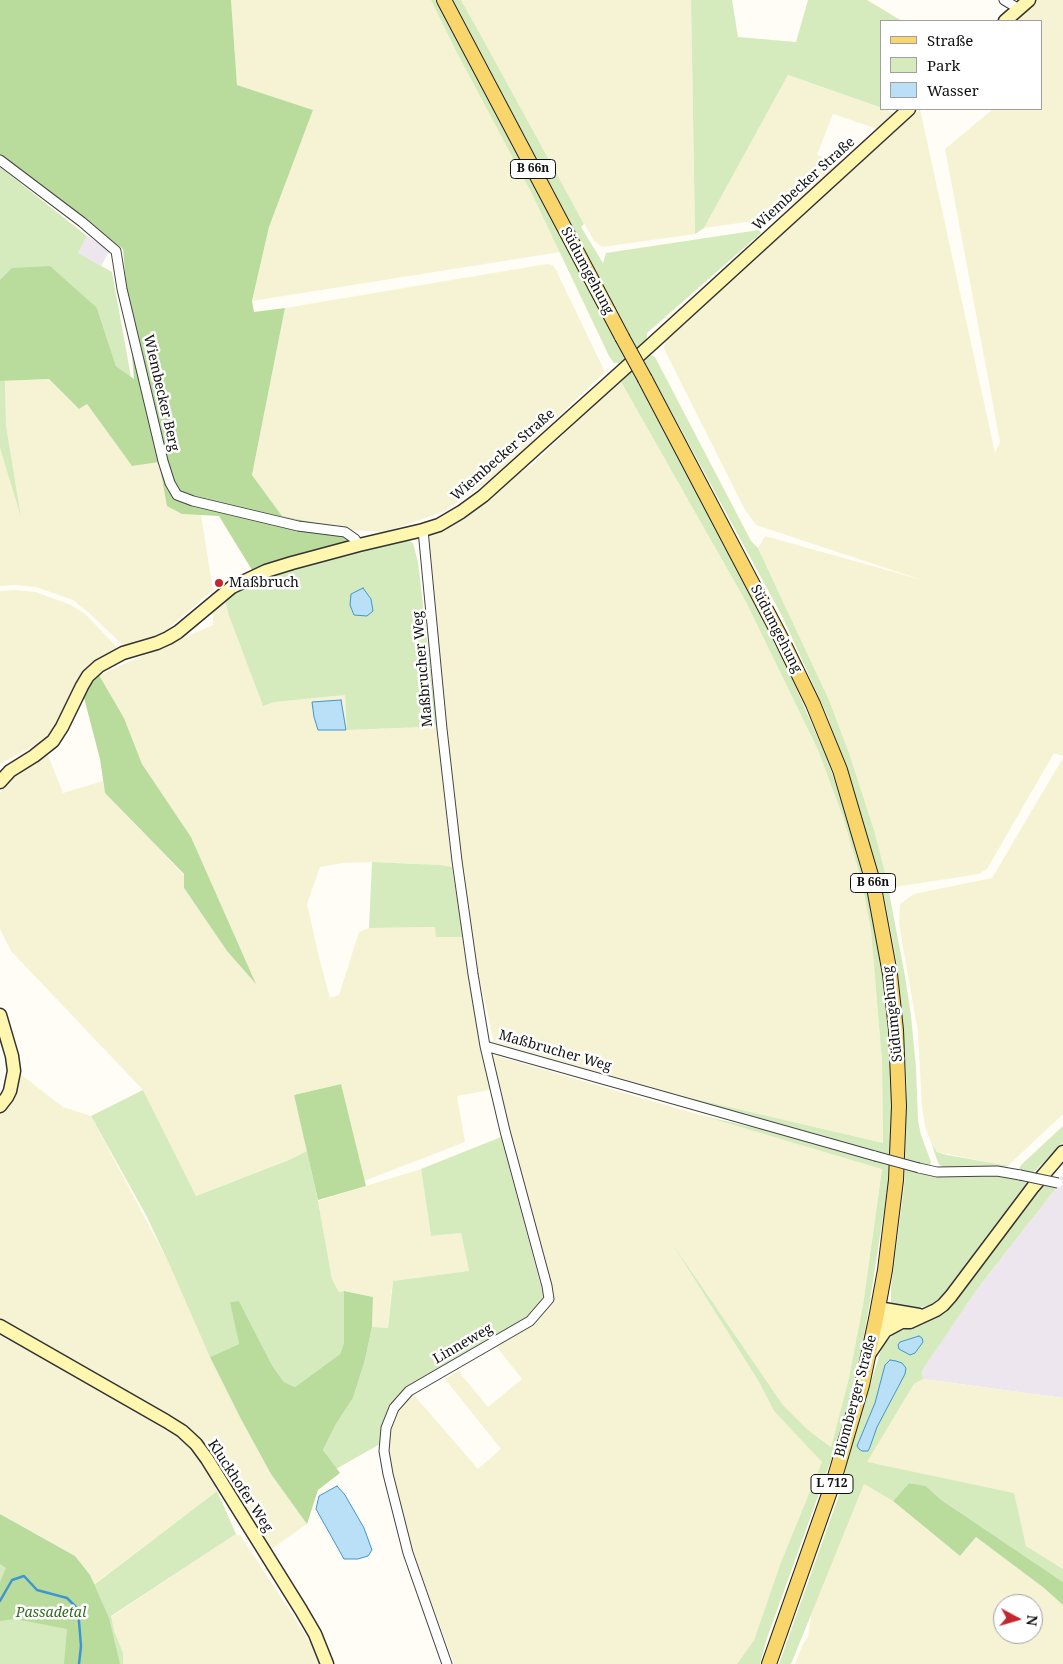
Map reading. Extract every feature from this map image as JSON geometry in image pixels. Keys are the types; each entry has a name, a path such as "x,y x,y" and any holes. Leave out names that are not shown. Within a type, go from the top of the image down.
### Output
{"main road":[{"name":"Südumgehung","path":"444,0 760,597 813,704 840,770 873,882 890,974 896,1030 899,1147 895,1196 877,1314"},
{"name":"Blomberger Straße","path":"769,1664 834,1480 852,1420 877,1314"}],"street":[{"path":"1004,0 1019,9"},
{"path":"1006,20 1029,0"},
{"name":"Wiembecker Straße","path":"0,782 10,772 53,740 62,727 88,676 99,666 123,653 168,638 232,587 245,580 292,563 423,530 450,519 483,496 908,110"},
{"name":"Wiembecker Berg","path":"0,160 82,222 116,251 122,289 163,462 170,483 177,495 194,501 298,526 345,532 355,538 359,545"},
{"name":"Maßbrucher Weg","path":"423,530 457,861 485,1046 919,1168 937,1172 996,1171 1061,1183"},
{"path":"0,1015 12,1056 14,1071 10,1090 0,1106"},
{"name":"Linneweg","path":"447,1664 408,1553 384,1451 386,1428 394,1408 409,1391 530,1321 548,1300 547,1286 504,1131 485,1046"},
{"name":"Blomberger Straße","path":"877,1314 900,1322 915,1320 936,1310 951,1296 1006,1222 1063,1152"},
{"path":"877,1314 926,1314"},
{"path":"868,1355 885,1331 900,1322"},
{"name":"Kluckhofer Weg","path":"0,1326 166,1421 196,1444 301,1610 315,1634 327,1664"}],"shaded area":[{"path":"231,0 431,0 532,194 560,252 252,301 269,227 313,110 237,85"},
{"path":"461,0 691,0 695,234 602,247 594,241"},
{"path":"1033,0 1063,0 1063,756 1054,753 987,869 979,874 888,888 874,830 849,753 829,700 758,548 765,536 922,580 756,525 745,510 664,349 665,340 920,110 995,453 1000,442 945,149 992,110 1043,110 1043,20 1011,20"},
{"path":"788,75 880,108 880,110 898,114 880,130 833,114 817,155 846,162 775,218 704,228"},
{"path":"87,236 110,250 101,266 78,253"},
{"path":"547,264 553,265 556,270 605,372 492,479 443,512 385,532 349,530 282,516 252,475 285,308"},
{"path":"49,379 79,409 87,404 132,466 159,461 182,514 201,515 213,590 163,633 124,646 73,600 36,587 0,586 0,448 20,511 6,425 5,381"},
{"path":"620,380 746,602 818,750 843,817 862,883 871,931 882,1062 883,1143 678,1095 494,1042 480,981 472,962 449,772 428,533 533,464"},
{"path":"0,591 36,592 71,605 85,614 116,646 116,651 72,694 48,738 0,764"},
{"path":"225,600 229,616 263,706 275,702 345,695 348,730 437,725 452,867 372,862 343,863 320,867 307,904 330,998 339,995 359,932 369,928 436,927 436,937 464,937 490,1090 457,1096 465,1142 364,1181 340,1084 294,1095 307,1151 289,1160 196,1196 143,1090 11,951 0,929 0,793 8,780 48,755 63,793 103,781 105,793 184,875 184,888 227,951 255,982 191,837 142,764 124,718 99,675 213,625 213,607"},
{"path":"1063,758 1063,1114 1010,1164 1003,1165 937,1152 932,1145 925,1126 922,1107 918,1032 899,924 900,904 914,894 992,878"},
{"path":"490,1054 882,1168 863,1305 848,1382 831,1447 808,1430 783,1405 677,1250 759,1382 774,1411 823,1460 781,1562 754,1640 737,1664 454,1664 414,1555 391,1472 387,1452 387,1437 397,1412 413,1394 478,1469 501,1449 445,1379 458,1371 488,1407 522,1379 495,1345 543,1311 550,1283"},
{"path":"19,1073 63,1107 91,1116 307,1524 270,1550 203,1449 0,1321 0,1112"},
{"path":"421,1169 431,1236 461,1233 469,1272 393,1281 388,1328 372,1327 373,1297 344,1291 339,1292 332,1279 318,1201"},
{"path":"1063,1175 1063,1398 923,1379 922,1371 978,1288 1057,1187 1059,1178"},
{"path":"0,1336 32,1351 176,1434 201,1462 217,1491 94,1584 75,1556 0,1514"},
{"path":"923,1379 1063,1398 1063,1569 1026,1546 1013,1493 866,1463 914,1384"},
{"path":"864,1484 893,1501 960,1556 976,1537 1044,1588 1063,1605 1063,1664 795,1664 802,1646 808,1637 812,1610"},
{"path":"236,1534 241,1536 314,1648 320,1664 120,1664 109,1618"}],"green space":[{"path":"0,0 231,0 237,85 313,110 269,227 252,301 254,312 285,308 252,475 282,516 349,530 352,539 337,546 252,570 219,516 182,514 167,506 159,462 132,466 87,404 79,409 49,379 0,381 0,280 12,268 50,266 97,308 116,366 134,379 123,249 0,157"},
{"path":"431,0 436,0 626,358 619,363 614,363 609,356 532,194"},
{"path":"453,0 461,0 584,224 581,227 603,263 606,253 759,230 761,233 647,333 647,339 637,349"},
{"path":"691,0 732,0 738,37 796,42 808,0 867,0 900,20 880,20 880,107 788,75 704,228 695,234"},
{"path":"0,167 87,236 78,253 112,272 131,377 116,366 97,308 0,280"},
{"path":"651,355 655,357 751,541 758,548 829,700 849,753 874,830 886,877 911,1016 918,1120 921,1135 931,1162 930,1165 905,1161 907,1088 897,965 884,895 850,778 827,715 783,618 644,361"},
{"path":"632,369 789,672 827,759 849,823 867,883 881,955 891,1056 892,1157 807,1134 678,1095 883,1143 882,1062 871,931 862,883 843,817 818,750 746,602 620,380"},
{"path":"0,381 5,381 6,425 21,517 0,448"},
{"path":"405,538 413,543 418,562 437,725 347,730 345,695 275,702 263,706 229,616 225,600 236,589 258,579"},
{"path":"99,675 124,718 142,764 191,837 256,984 227,951 184,888 184,874 105,793 100,759 83,694"},
{"path":"372,862 452,867 463,937 436,937 435,927 369,928"},
{"path":"341,1084 366,1186 318,1200 294,1095"},
{"path":"143,1090 196,1196 289,1160 307,1151 332,1279 339,1292 344,1291 344,1343 340,1354 295,1387 284,1382 273,1367 239,1301 231,1302 239,1344 210,1357 146,1215 91,1116"},
{"path":"700,1115 773,1132 891,1164 861,1351 843,1427 767,1638 760,1664 737,1664 754,1640 781,1562 822,1462 774,1411 759,1382 672,1243 783,1405 808,1430 831,1447 848,1382 863,1305 882,1169"},
{"path":"1063,1126 1063,1142 1033,1173 1019,1169 1021,1165"},
{"path":"501,1137 543,1294 542,1303 534,1313 517,1326 394,1403 383,1423 380,1444 336,1469 323,1450 336,1424 353,1398 365,1360 372,1327 388,1328 393,1281 469,1271 461,1233 431,1236 421,1169"},
{"path":"932,1145 937,1152 947,1155 1003,1165 1010,1164 1002,1168 943,1167 937,1160"},
{"path":"905,1168 993,1175 1028,1181 941,1297 932,1304 908,1310 897,1307 891,1302"},
{"path":"1045,1184 1057,1187 978,1288 922,1371 923,1379 914,1384 867,1462 1014,1493 1026,1546 1063,1569 1063,1582 940,1499 926,1486 909,1483 893,1501 864,1484 791,1664 779,1664 844,1481 847,1460 881,1350 893,1335 922,1325 946,1310"},
{"path":"344,1291 373,1297 372,1327 365,1360 353,1398 336,1424 323,1450 340,1473 318,1490 307,1524 271,1474 210,1357 239,1344 230,1302 239,1301 273,1367 284,1382 295,1387 340,1354 344,1343"},
{"path":"909,1483 926,1486 940,1499 1063,1582 1063,1605 1044,1588 976,1537 960,1556 893,1501"},
{"name":"Passadetal","path":"217,1491 236,1534 111,1616 114,1631 123,1653 123,1664 0,1664 0,1519 88,1575 95,1584"},
{"name":"Passadetal","path":"0,1514 75,1556 90,1575 109,1618 120,1664 64,1664 67,1629 15,1619 0,1621 0,1582 6,1568 0,1564"}],"water":[{"path":"363,588 371,599 373,611 367,616 354,615 350,605 351,594"},
{"path":"341,700 346,730 318,730 312,702"},
{"path":"919,1336 923,1342 915,1353 910,1355 899,1349 898,1345 900,1342"},
{"path":"890,1360 902,1363 906,1368 905,1374 877,1427 868,1451 862,1451 857,1446 875,1403 885,1365"},
{"path":"337,1486 345,1495 364,1528 372,1550 368,1556 358,1559 344,1559 316,1509 319,1496"}],"waterway":[{"path":"0,1601 12,1580 24,1576 37,1590 67,1598 78,1609 81,1646 79,1664"}],"place":[{"name":"Maßbruch","path":"219,583"}]}
